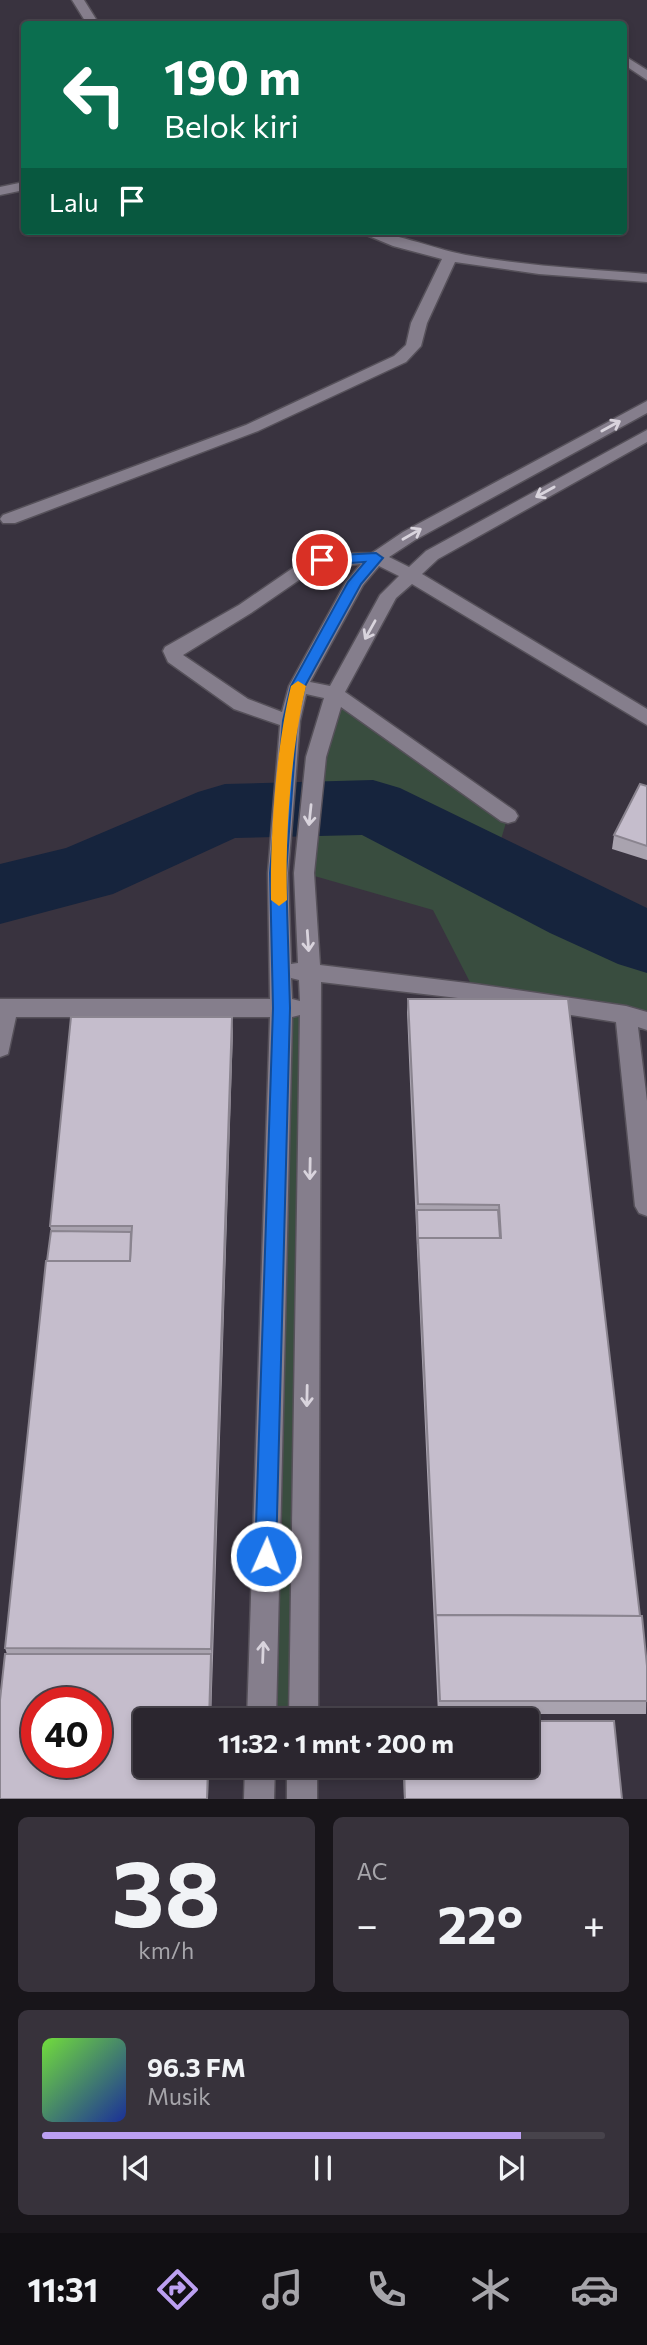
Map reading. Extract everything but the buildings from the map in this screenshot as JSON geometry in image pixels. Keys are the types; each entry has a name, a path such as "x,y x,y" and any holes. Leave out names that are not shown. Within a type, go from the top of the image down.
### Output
{"street":[{"path":"78,0 91,21"},
{"path":"627,58 647,56"},
{"path":"627,62 647,76"},
{"path":"0,191 21,187"},
{"path":"374,235 396,244 506,268 647,278"},
{"path":"9,519 252,428 400,359 413,346 419,323 450,257"},
{"path":"261,1708 281,1008 278,873 290,721 298,686 355,582 376,558 409,536 647,406"},
{"path":"303,1708 312,1009 304,873 316,757 335,694 389,595 410,574 432,555 647,435"},
{"path":"290,721 241,704 175,658 172,651 245,609 312,563 322,560 376,558 410,574 647,718"},
{"path":"298,686 335,694 508,816"},
{"path":"280,970 475,992 636,1018 647,1206"},
{"path":"0,1048 3,1008 312,1009"},
{"path":"259,1799 260,1778"},
{"path":"302,1778 302,1799"}],"green space":[{"path":"335,694 508,816 496,856 647,915 647,1021 475,992 433,910 304,873"},
{"path":"281,1008 311,1009 303,1708 261,1708"}],"waterway":[{"path":"0,894 85,873 225,811 373,807 579,912 647,942"}],"slow traffic":[{"path":"279,900 278,873 290,721 298,686"}],"route":[{"path":"266,1556 281,1008 278,873 290,721 298,686 355,582 376,558 322,560"}]}
